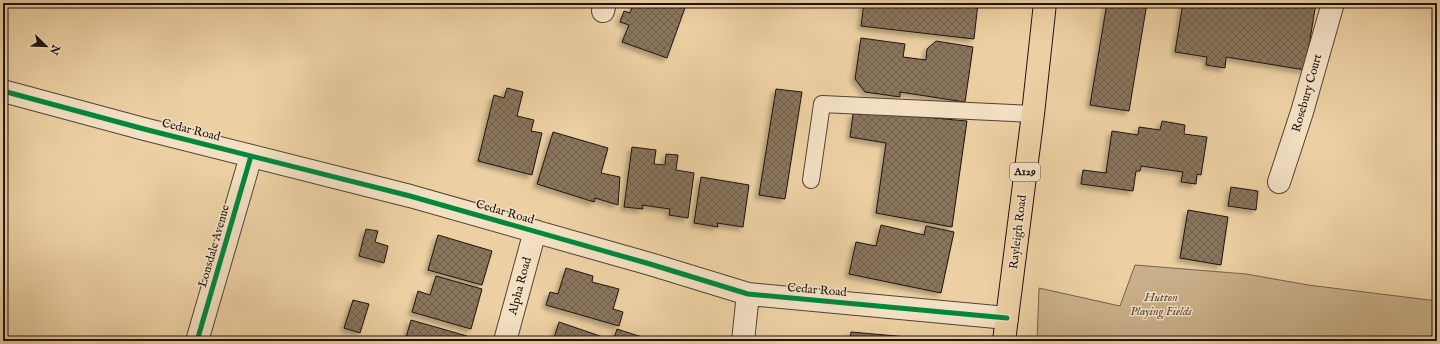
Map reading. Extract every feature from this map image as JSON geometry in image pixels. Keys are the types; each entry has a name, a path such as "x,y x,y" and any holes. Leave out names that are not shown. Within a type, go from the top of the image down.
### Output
{"main road":[{"name":"Rayleigh Road","path":"1004,341 1045,3"}],"street":[{"name":"Rosebury Court","path":"1279,182 1302,112 1333,3"},
{"name":"Cedar Road","path":"3,91 410,196 650,264 748,294 1007,318"},
{"name":"Lonsdale Avenue","path":"197,341 251,156"},
{"name":"Alpha Road","path":"505,341 536,232"},
{"path":"743,341 748,294"}],"lane":[{"path":"811,180 822,104 1032,114"}],"green space":[{"name":"Hutton Playing Fields","path":"1135,265 1246,274 1308,285 1437,301 1437,341 1037,341 1039,288 1120,306"}],"building":[{"path":"634,3 681,3 686,5 667,58 622,42 629,25 620,22 624,11 630,13"},
{"path":"864,3 978,3 974,39 861,26"},
{"path":"1107,3 1147,3 1129,111 1090,105"},
{"path":"1183,3 1316,3 1305,70 1226,57 1225,68 1206,65 1207,57 1175,52"},
{"path":"861,38 905,44 903,57 926,60 927,49 936,41 973,47 965,102 900,92 900,97 865,92 855,79"},
{"path":"507,88 523,92 517,116 534,120 531,131 542,133 532,175 478,161 494,95 504,98"},
{"path":"776,89 802,92 785,199 759,195"},
{"path":"853,114 890,114 967,121 952,227 876,213 886,143 850,137"},
{"path":"1162,121 1185,125 1184,134 1207,137 1201,175 1197,174 1196,184 1181,182 1183,172 1141,166 1140,171 1136,171 1133,191 1081,184 1083,170 1106,173 1112,131 1138,135 1139,127 1160,130"},
{"path":"553,132 608,148 601,173 620,177 618,205 595,198 594,202 537,184"},
{"path":"632,147 656,150 654,164 665,165 666,154 678,155 676,170 694,173 688,218 669,215 670,209 642,205 643,209 624,207"},
{"path":"701,177 749,185 743,227 717,223 718,227 694,223"},
{"path":"1231,187 1258,191 1256,210 1228,206"},
{"path":"1188,210 1228,217 1221,265 1180,258"},
{"path":"881,225 924,235 926,226 954,232 941,293 849,274 856,242 876,246"},
{"path":"366,229 378,231 375,242 388,246 384,263 359,256"},
{"path":"438,235 492,251 482,285 428,270"},
{"path":"566,268 593,276 592,282 619,289 613,309 623,312 619,326 546,305 550,292 558,294"},
{"path":"436,276 482,289 471,329 412,312 418,291 430,295"},
{"path":"353,300 369,304 360,333 344,328"},
{"path":"411,320 467,336 466,341 405,341"},
{"path":"559,322 603,337 602,341 553,341"},
{"path":"617,329 642,337 641,341 613,341"},
{"path":"851,332 953,341 850,341"},
{"path":"658,339 696,341 658,341"}],"cycle path":[{"path":"3,91 144,129 410,196 650,264 748,294 1007,318"},
{"path":"197,341 251,156"}]}
